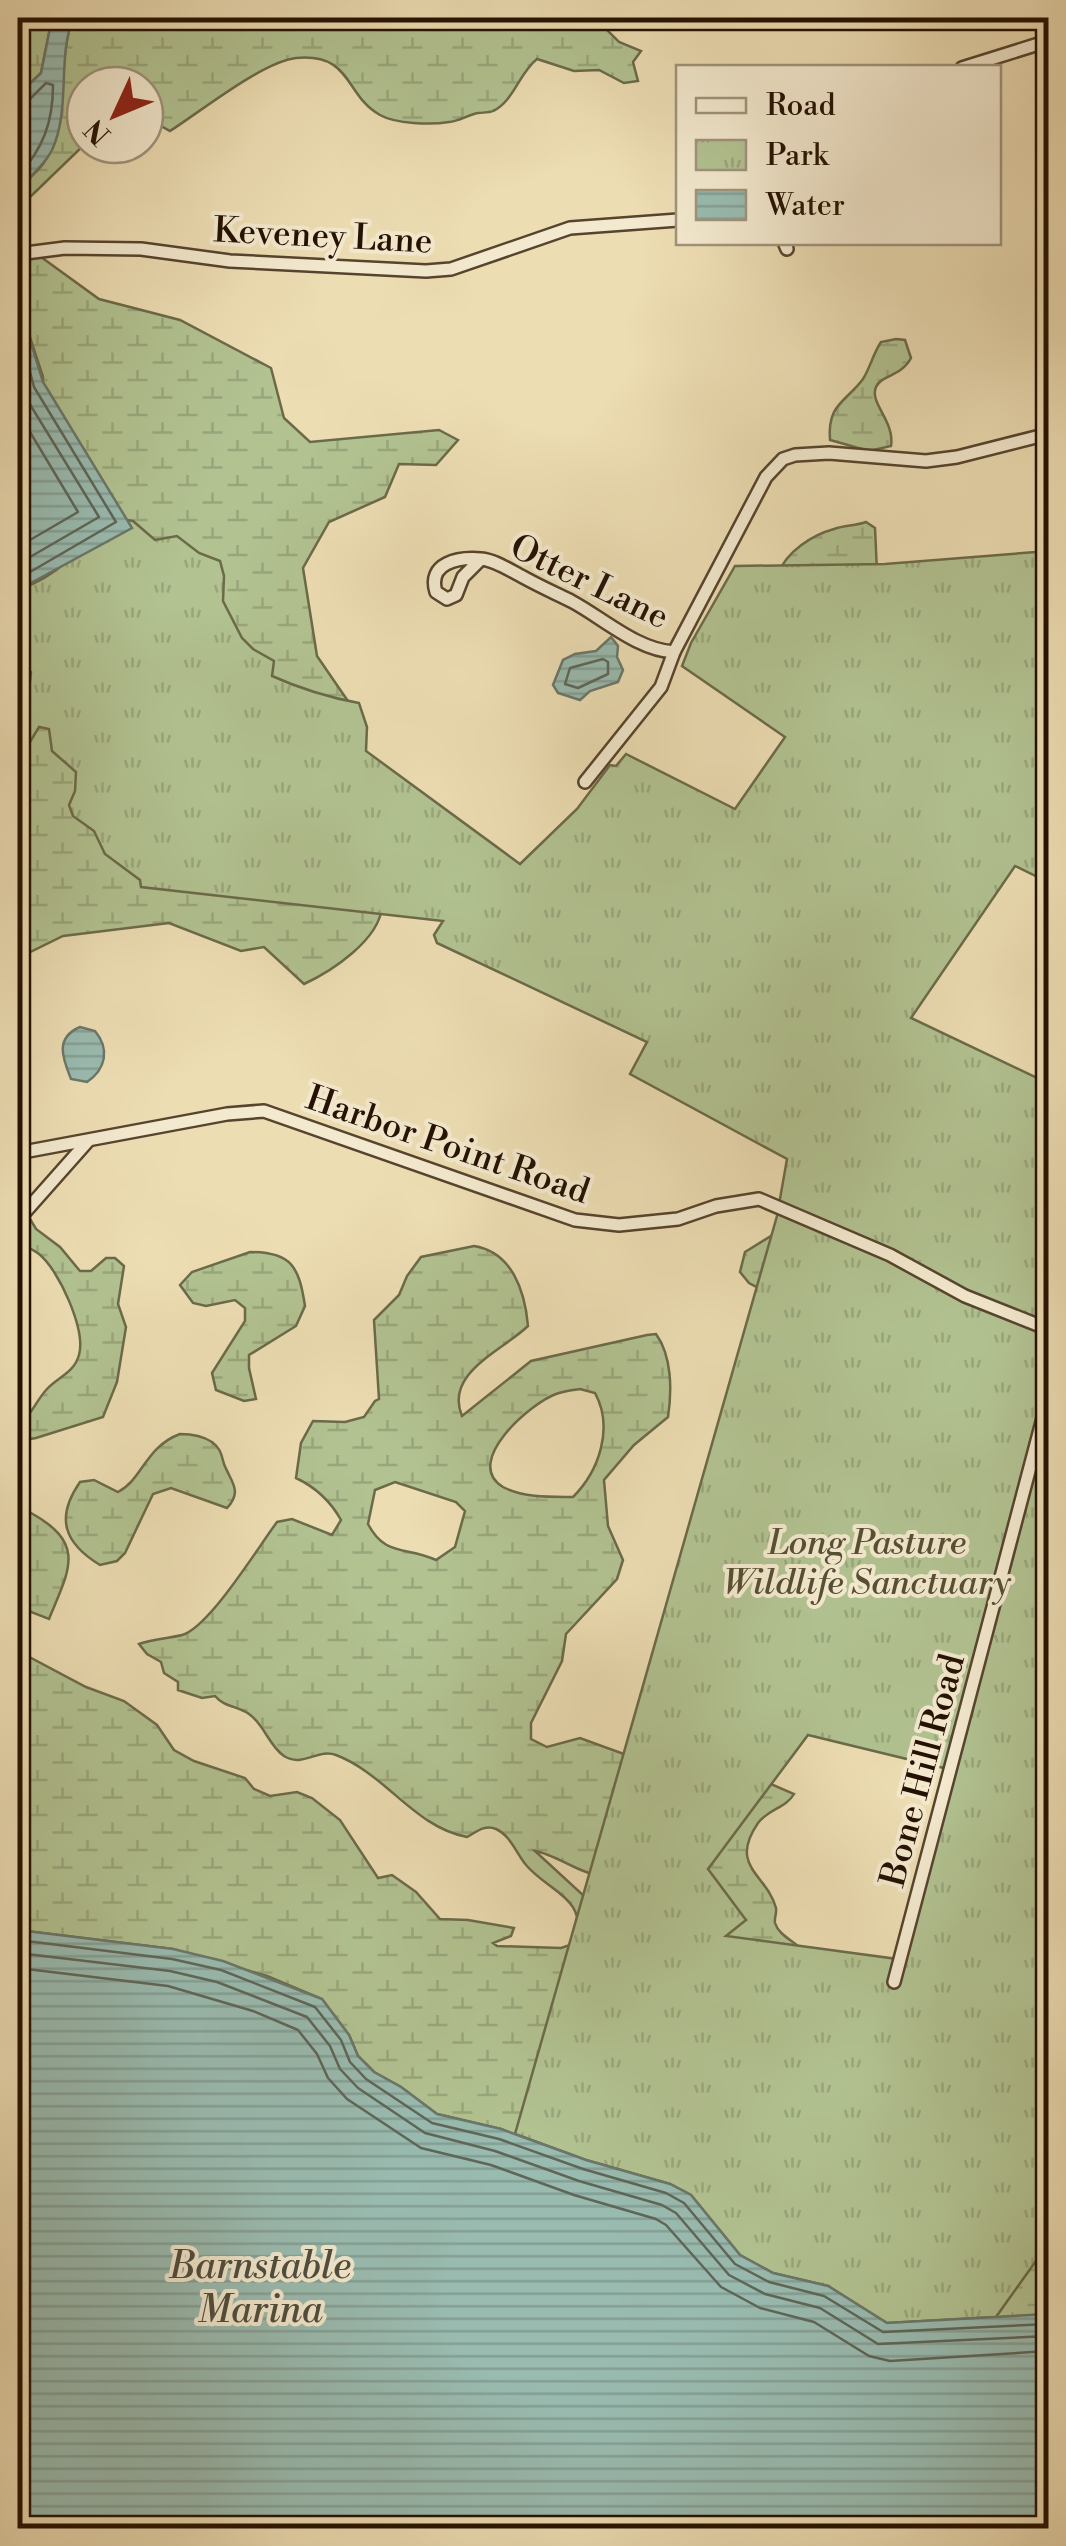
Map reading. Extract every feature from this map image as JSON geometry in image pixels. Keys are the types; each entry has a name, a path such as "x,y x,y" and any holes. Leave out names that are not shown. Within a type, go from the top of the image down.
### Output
{"street":[{"path":"972,65 1048,42"},
{"name":"Keveney Lane","path":"22,254 65,248 141,249 230,260 451,270 570,228 676,220"},
{"path":"585,782 661,686 674,652 774,467 783,459 813,452 908,462 943,460 1048,434"},
{"name":"Otter Lane","path":"481,559 572,602 625,634 674,652"},
{"name":"Harbor Point Road","path":"18,1153 227,1114 264,1111 575,1220 619,1225 678,1219 716,1206 759,1199 890,1256 965,1296 1048,1328"},
{"path":"18,1220 88,1141"},
{"name":"Bone Hill Road","path":"894,1982 1048,1399"}],"green space":[{"path":"18,18 52,18 41,73 18,95"},
{"path":"73,18 595,18 619,42 641,51 633,62 638,81 624,83 599,70 574,71 537,59 500,106 442,123 404,122 380,115 328,62 296,58 266,68 170,131 165,128 165,65 65,65 65,163 29,198 18,221 21,193 46,159 57,131 68,33"},
{"path":"41,257 99,299 180,320 271,368 284,418 310,442 439,430 458,440 436,465 399,464 385,497 329,522 303,568 317,656 363,723 382,907 379,919 363,942 340,963 304,984 264,947 241,951 169,923 63,936 18,958 18,588 39,474 43,377 18,301 18,259"},
{"path":"905,340 911,358 902,369 879,383 875,393 889,428 891,446 869,451 830,440 835,411 863,379 881,342"},
{"name":"Long Pasture Wildlife Sanctuary","path":"98,516 133,521 155,540 177,536 199,553 220,561 223,601 242,638 274,661 272,676 359,703 367,727 366,751 520,864 577,809 610,765 616,766 626,754 735,809 785,737 682,666 735,566 885,564 1048,551 1048,882 1015,866 911,1018 1048,1083 1048,2244 996,2317 887,2323 828,2286 773,2273 740,2255 691,2195 670,2184 515,2134 777,1216 787,1159 630,1074 647,1042 437,943 434,935 443,921 141,887 140,880 105,854 94,831 73,816 69,805 76,772 52,751 49,729 39,727 27,747 18,734 18,694 29,690 31,672 18,660 18,590 56,570 75,553","holes":["808,1735 956,1771 905,1960 726,1936 746,1920 708,1869"]},
{"path":"866,522 875,528 877,572 778,574 793,552 817,535"},
{"path":"20,1202 36,1229 60,1247 80,1271 91,1271 106,1258 115,1258 124,1266 118,1304 126,1327 117,1382 103,1417 18,1441 18,1426 47,1389 73,1366 80,1344 75,1316 55,1273 39,1254 18,1243"},
{"path":"787,1226 764,1291 749,1283 740,1272 745,1252"},
{"path":"474,1246 487,1250 507,1265 524,1300 528,1326 468,1375 461,1387 462,1416 531,1361 647,1335 656,1334 661,1343 670,1374 668,1417 634,1445 604,1480 608,1526 623,1560 617,1579 566,1634 562,1661 531,1723 531,1739 547,1747 580,1738 632,1757 755,1777 794,1794 758,1823 747,1850 752,1869 776,1908 777,1928 803,1951 740,1945 599,1875 535,1851 586,1898 1048,2052 1048,2314 974,2319 501,2129 437,2114 374,2072 358,2056 349,2035 322,1999 267,1976 173,1949 18,1930 18,1651 86,1687 124,1701 157,1725 174,1750 194,1761 245,1778 254,1789 270,1796 297,1792 312,1798 340,1820 378,1878 392,1875 416,1892 440,1919 514,1928 511,1936 493,1943 497,1946 561,1948 576,1943 577,1915 572,1905 526,1865 501,1832 488,1827 467,1837 448,1831 415,1812 370,1774 336,1755 298,1760 284,1756 249,1714 215,1696 202,1698 178,1690 178,1682 164,1673 161,1662 139,1644 185,1634 196,1627 221,1600 277,1522 292,1519 332,1535 341,1520 337,1513 316,1490 296,1478 301,1443 313,1421 345,1422 364,1417 379,1399 374,1320 399,1295 421,1257","holes":["580,1389 595,1393 603,1420 601,1448 582,1487 573,1497 528,1495 503,1487 492,1476 490,1463 505,1435 545,1400","395,1482 456,1502 465,1511 455,1547 436,1560 382,1542 368,1524 375,1490"]},
{"path":"250,1252 275,1255 291,1264 300,1281 305,1306 296,1326 249,1355 256,1399 244,1401 216,1390 212,1373 245,1321 245,1308 235,1300 206,1306 193,1303 180,1285 192,1272"},
{"path":"180,1434 201,1437 217,1447 234,1486 232,1502 227,1508 171,1488 153,1494 125,1553 117,1561 100,1565 88,1557 67,1529 68,1507 80,1482 94,1480 118,1492 159,1447"},
{"path":"31,1513 49,1524 67,1547 67,1572 49,1619 18,1607 18,1516"}],"water":[{"path":"52,18 73,18 58,134 49,156 18,194 18,95 41,73"},
{"path":"18,301 43,382 132,528 18,590"},
{"path":"611,637 618,646 617,657 623,670 618,682 590,691 580,700 558,693 553,685 563,660 596,651"},
{"path":"80,1027 95,1031 104,1052 102,1065 87,1082 71,1079 63,1057 66,1037"},
{"name":"Barnstable Marina","path":"18,1930 173,1949 223,1961 322,1999 349,2035 358,2056 374,2072 437,2114 501,2129 586,2160 670,2184 691,2195 740,2255 773,2273 828,2286 887,2323 1048,2314 1048,2528 18,2528"}]}
